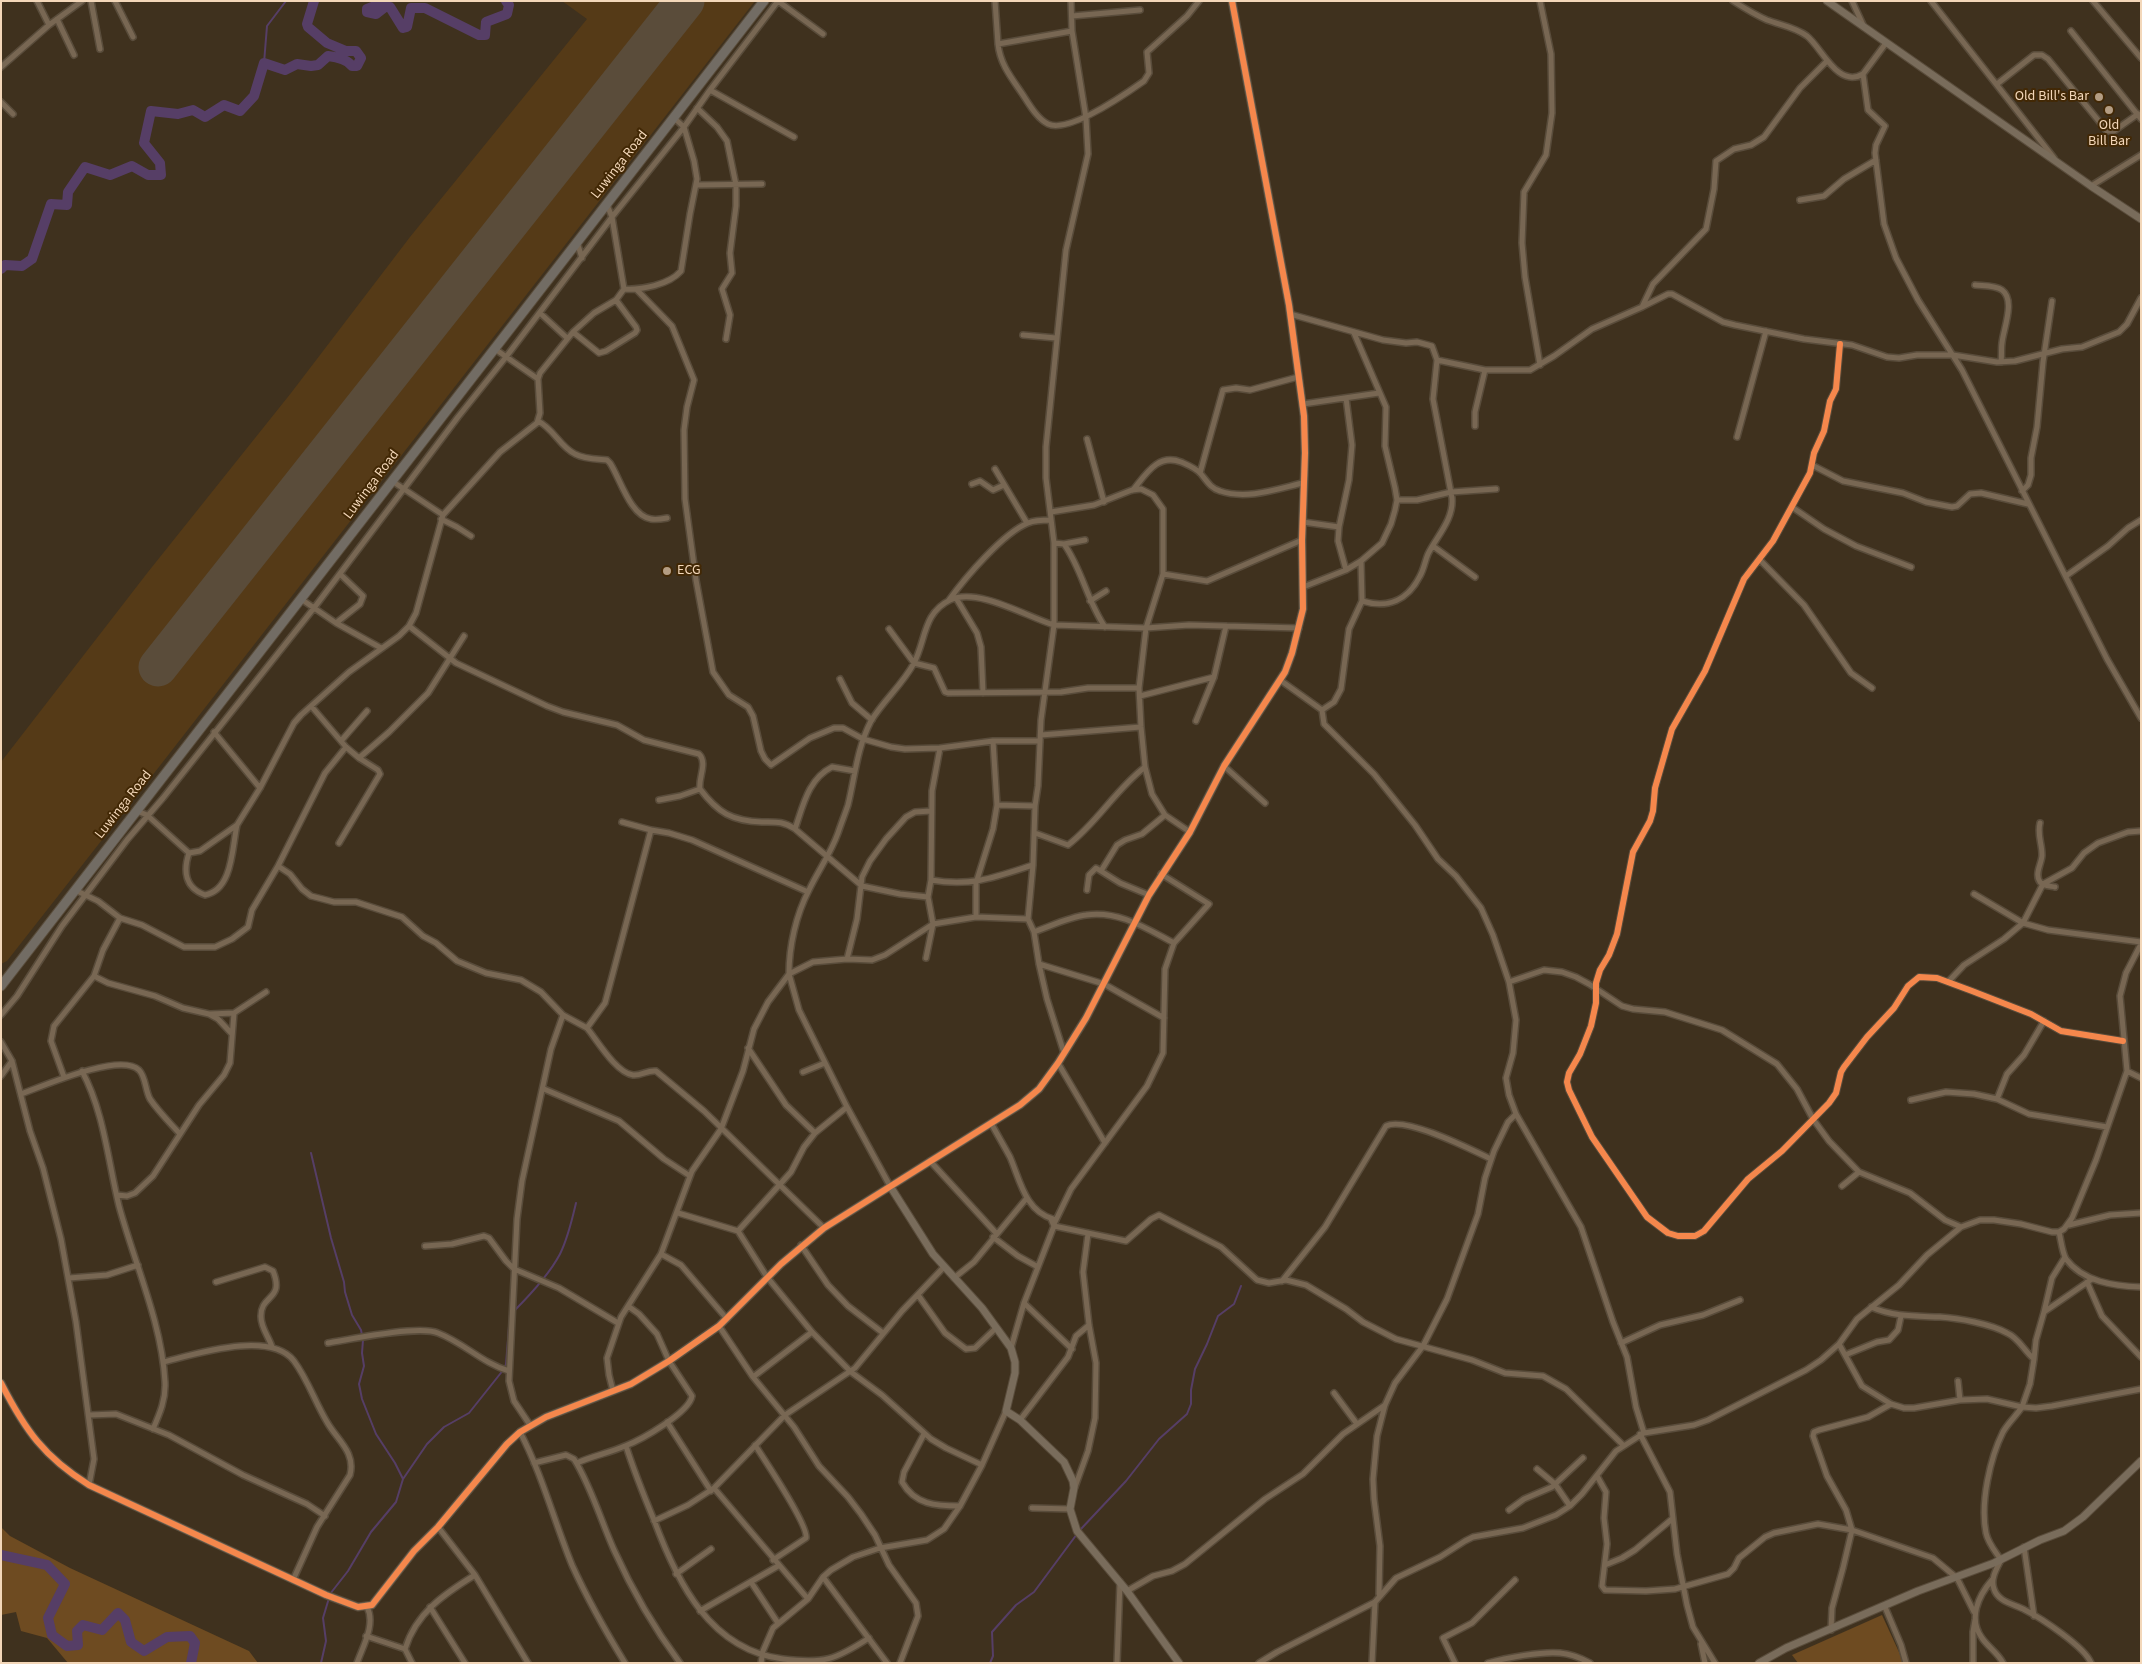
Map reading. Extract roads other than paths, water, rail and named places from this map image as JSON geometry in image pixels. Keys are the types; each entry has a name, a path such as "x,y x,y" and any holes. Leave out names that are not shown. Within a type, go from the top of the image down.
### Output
{"highway":[{"name":"Luwinga Road","path":"1,986 764,1"}],"street":[{"path":"37,1 48,26"},
{"path":"1,67 48,26 82,1"},
{"path":"91,1 100,49"},
{"path":"115,1 133,37"},
{"path":"1,1015 17,996 62,926 127,840 163,798 314,608 487,378 506,357 612,217 684,127 696,108 778,1 823,34"},
{"path":"995,1 999,52 1006,70 1040,118 1052,125 1086,118 1144,81 1149,73 1147,52 1187,16 1199,1"},
{"path":"1064,1053 1039,964 1034,932 1028,919 1034,864 1035,806 1038,786 1040,738 1054,625 1054,543 1046,478 1046,447 1066,250 1088,154 1086,118 1072,32 1071,1"},
{"path":"1,1383 21,1419 44,1450 56,1462 89,1485 293,1580 353,1606 367,1607 376,1601 414,1551 438,1527 507,1444 520,1432 546,1417 631,1384 669,1361 720,1326 801,1245 824,1228 930,1160 1020,1105 1048,1078 1104,984 1161,874 1190,832 1224,766 1280,680 1292,653 1303,609 1302,540 1305,454 1303,404 1290,314 1232,1"},
{"path":"1540,1 1551,54 1552,113 1546,155 1526,185 1524,192 1522,243 1525,277 1540,365"},
{"path":"1732,1 1764,19 1800,31 1813,42 1827,61 1845,75 1854,77 1863,74 1886,43"},
{"path":"1827,1 2091,186 2141,218"},
{"path":"1852,1 1864,27"},
{"path":"1931,1 2057,162"},
{"path":"2093,1 2141,58"},
{"path":"1072,16 1140,10"},
{"path":"57,19 74,54"},
{"path":"1997,84 2034,55 2042,55 2048,59 2107,131 2114,131 2139,117 2071,31"},
{"path":"998,44 1072,32"},
{"path":"1642,307 1653,284 1706,230 1714,189 1716,161 1725,153 1756,142 1764,137 1800,88 1827,61"},
{"path":"1863,74 1868,110 1885,126 1876,145 1876,160 1884,224 1894,252 1918,300 1953,355 2115,674 2141,718"},
{"path":"710,90 794,137"},
{"path":"1,102 13,114"},
{"path":"696,108 717,127 727,142 736,185 736,206 730,253 732,273 722,289 730,316 726,339"},
{"path":"624,289 637,290 668,280 681,271 690,214 697,185 694,161 684,127 674,118"},
{"path":"2091,186 2141,155"},
{"path":"1800,200 1824,196 1839,183 1876,160"},
{"path":"697,185 762,184"},
{"path":"538,421 538,379 567,338 594,313 616,300 624,289 612,217 607,205"},
{"path":"577,242 582,258"},
{"path":"550,278 559,288"},
{"path":"1975,285 1990,286 2002,290 2007,298 2007,323 2002,341 2002,362"},
{"path":"543,287 551,298"},
{"path":"637,290 670,323 694,380 684,430 685,499 706,640 716,678 729,695 748,707 753,716 761,751 765,759 772,765 810,738 834,728 843,728 863,739 905,749 940,748 1141,727"},
{"path":"1437,360 1485,370 1526,370 1540,365 1592,329 1668,294 1672,294 1723,322 1804,339 1840,344 1899,358 1917,355 1953,355 2002,362 2082,347 2119,332 2127,324 2141,298"},
{"path":"573,332 599,353 606,351 635,333 636,327 616,300"},
{"path":"2022,491 2028,485 2032,475 2031,458 2037,427 2052,301"},
{"path":"540,313 567,338"},
{"path":"1290,314 1392,342 1425,343 1432,346 1437,360 1433,399 1451,492 1452,511 1433,546 1421,574 1407,593 1385,604 1362,601"},
{"path":"514,324 526,330"},
{"path":"1737,437 1766,331"},
{"path":"1303,587 1346,570 1361,561 1382,543 1392,524 1397,500 1385,446 1386,407 1354,332"},
{"path":"1023,335 1056,338"},
{"path":"1840,344 1836,389 1830,401 1826,424 1816,447 1810,474 1773,541 1740,586 1736,602 1705,671 1672,729 1655,788 1652,816 1633,852 1617,934 1609,955 1600,970 1596,984 1597,990 1591,1026 1580,1054 1569,1074 1567,1082 1569,1090 1592,1137 1647,1217 1668,1233 1678,1236 1695,1236 1704,1231 1748,1179 1782,1151 1833,1098 1844,1067 1867,1037 1894,1008 1908,986 1922,977 1948,982 2031,1014 2050,1026 2066,1032 2123,1041"},
{"path":"495,349 538,379"},
{"path":"1475,426 1475,412 1485,370"},
{"path":"477,372 487,378"},
{"path":"1200,473 1222,390 1236,388 1250,390 1298,377"},
{"path":"1303,404 1380,393"},
{"path":"458,397 466,406"},
{"path":"1346,398 1352,445 1348,490 1339,526 1339,548 1346,570"},
{"path":"449,408 458,417"},
{"path":"189,853 185,873 191,887 205,895 216,891 222,885 229,871 237,825 260,788 294,723 349,672 409,626 416,613 442,517 500,452 538,421"},
{"path":"538,421 546,426 576,456 607,460 622,488 644,516 653,520 667,518"},
{"path":"1087,440 1104,502"},
{"path":"1132,490 1150,468 1162,460 1174,459 1200,473 1209,485 1219,491 1240,495 1303,483"},
{"path":"1812,465 1843,481 1903,493 1926,502 1952,507 1957,506 1970,494 1981,493 2028,504"},
{"path":"995,468 1027,523"},
{"path":"392,481 471,536"},
{"path":"972,484 980,481 993,490 1004,485"},
{"path":"1051,512 1070,510 1104,502 1132,490 1141,489 1154,496 1163,509 1163,574 1146,628 1139,688 1141,727 1145,767 1152,794 1165,815 1190,832"},
{"path":"1397,500 1424,500 1451,492 1496,489"},
{"path":"1792,507 1824,529 1856,546 1910,567"},
{"path":"1012,1348 995,1329 978,1303 943,1268 890,1186 847,1107 799,1010 788,974 794,931 808,892 839,830 848,805 857,754 872,720 914,663 928,619 949,600 972,570 1018,529 1027,523 1051,520"},
{"path":"2066,576 2141,520"},
{"path":"1303,522 1339,526"},
{"path":"1054,543 1064,544 1085,540"},
{"path":"1163,574 1207,581 1302,540"},
{"path":"1064,544 1074,560 1090,601 1105,627"},
{"path":"1433,546 1475,577"},
{"path":"1760,560 1804,606 1851,673 1872,688"},
{"path":"1322,710 1334,702 1341,689 1349,629 1362,601 1361,561"},
{"path":"336,624 360,604 363,596 340,574"},
{"path":"1090,601 1106,591"},
{"path":"949,600 956,598 984,600 1054,625 1146,628 1189,625 1299,628"},
{"path":"956,598 977,633 981,647 983,693"},
{"path":"302,599 336,624 381,648"},
{"path":"409,626 450,659 473,672 562,712 617,725 644,740 699,754 703,762 699,782 700,789 712,805 730,817 750,821 784,822 795,829 862,886 900,894 928,897"},
{"path":"1196,721 1214,677 1226,626"},
{"path":"890,629 914,663 934,668 945,692 948,693 1045,693 1088,688 1139,688"},
{"path":"359,758 389,732 428,693 464,636"},
{"path":"1140,696 1214,677"},
{"path":"840,679 852,704 872,720"},
{"path":"1280,680 1322,710 1324,724 1374,774 1438,859 1456,876 1475,899 1493,935 1509,982 1516,1030 1506,1078 1507,1087 1516,1114 1581,1227 1627,1357 1642,1434 1670,1492 1676,1554 1693,1627 1715,1663"},
{"path":"312,706 346,747 378,770 380,774 339,844"},
{"path":"341,741 367,711"},
{"path":"214,732 260,788"},
{"path":"976,917 976,883 993,829 997,804 993,741"},
{"path":"75,890 98,901 120,918 142,924 184,947 215,947 232,939 248,927 252,910 278,866 326,773 346,747"},
{"path":"926,958 933,924 928,897 931,880 932,791 940,748"},
{"path":"1224,766 1265,804"},
{"path":"795,829 808,791 815,781 832,767 855,771"},
{"path":"1035,833 1068,845 1117,796 1132,777 1145,767"},
{"path":"659,800 680,796 700,789"},
{"path":"997,804 1035,806"},
{"path":"137,811 147,815 189,853"},
{"path":"847,959 858,919 862,877 870,861 886,839 906,817 915,812 931,811"},
{"path":"1101,871 1117,845 1142,834 1165,815"},
{"path":"622,822 692,840 808,892"},
{"path":"2040,823 2038,832 2042,855 2038,871 2039,880 2043,884 2055,887"},
{"path":"189,853 200,850 237,825"},
{"path":"587,1028 605,1003 651,830"},
{"path":"1948,982 1964,965 2023,924 2043,884 2072,868 2084,853 2098,844 2128,832 2141,831"},
{"path":"931,880 954,884 976,883 1034,864"},
{"path":"278,866 290,874 302,889 311,896 334,902 356,902 402,917 423,936 436,943 457,961 486,972 521,980 541,992 563,1015 587,1028 617,1065 631,1075 656,1071 704,1111 824,1228"},
{"path":"1087,890 1088,875 1096,868 1120,883 1149,895"},
{"path":"761,1663 769,1636 778,1623 808,1599 824,1576 841,1563 880,1548 919,1542 944,1530 960,1506 982,1465 1006,1411 1015,1373 1012,1348 1024,1303 1054,1222 1072,1188 1147,1086 1156,1069 1163,1053 1165,969 1174,943 1209,904 1161,874"},
{"path":"1974,894 2023,924 2141,943 2121,985 2123,1041 2127,1071 2096,1160 2069,1225"},
{"path":"1034,932 1085,915 1115,916 1135,922 1174,943"},
{"path":"613,1391 609,1375 608,1358 618,1323 661,1254 690,1176 704,1151 721,1129 742,1071 754,1029 768,1002 788,974 813,962 847,959 872,960 885,955 933,924 976,917 1028,919"},
{"path":"64,1077 51,1041 54,1026 94,976 103,950 120,918"},
{"path":"1039,964 1104,984 1164,1018"},
{"path":"1509,982 1550,970 1576,977 1622,1006 1633,1010 1665,1012 1716,1027 1777,1064 1797,1089 1813,1119 1829,1141 1859,1172 1910,1193 1945,1220 1961,1226"},
{"path":"94,976 122,988 155,996 183,1008 209,1014 234,1013 266,992"},
{"path":"117,1195 127,1196 140,1190 153,1176 199,1105 224,1075 230,1063 234,1013"},
{"path":"209,1014 218,1019 232,1034"},
{"path":"530,1426 514,1400 509,1381 514,1315 517,1219 522,1181 552,1049 563,1015"},
{"path":"1997,1099 2007,1074 2024,1055 2044,1022"},
{"path":"1,1042 12,1061 30,1131 43,1168 69,1278 94,1459 89,1485"},
{"path":"748,1048 786,1105 815,1132"},
{"path":"1,1076 12,1061"},
{"path":"803,1072 825,1063"},
{"path":"1058,1063 1106,1143"},
{"path":"21,1094 82,1071 123,1066 138,1069 142,1074 149,1097 180,1134"},
{"path":"82,1071 88,1082 104,1133 117,1195 163,1362 166,1393 153,1429"},
{"path":"2127,1071 2141,1078"},
{"path":"544,1089 590,1110 609,1115 619,1121 664,1159 690,1176"},
{"path":"1911,1100 1928,1095 1955,1092 1997,1099 2029,1114 2107,1127"},
{"path":"738,1231 796,1165 804,1147 815,1132 847,1107"},
{"path":"1379,1595 1380,1546 1373,1479 1378,1436 1385,1405 1401,1372 1423,1346 1446,1299 1478,1214 1491,1158 1508,1122 1516,1114"},
{"path":"1281,1281 1325,1228 1386,1126 1396,1122 1413,1126 1491,1158"},
{"path":"991,1123 1007,1152 1026,1199 1054,1222 1088,1234 1126,1241 1147,1222 1159,1215 1221,1247 1257,1280 1269,1284 1281,1281 1296,1281 1306,1284 1346,1308 1363,1322 1396,1339 1472,1360 1504,1373 1543,1376 1566,1389 1623,1445"},
{"path":"930,1160 995,1235 1018,1256 1038,1267"},
{"path":"1842,1186 1859,1172"},
{"path":"954,1278 974,1262 1026,1199"},
{"path":"678,1212 738,1231 767,1277 812,1332 851,1372 882,1395 924,1434 946,1448 982,1465"},
{"path":"1259,1663 1374,1602 1396,1578 1440,1557 1465,1541 1473,1537 1523,1528 1545,1520 1570,1506 1616,1451 1642,1434 1694,1425 1708,1420 1806,1370 1821,1360 1838,1344 1854,1323 1899,1285 1938,1245 1961,1226 1980,1220 1994,1220 2059,1232 2069,1225 2110,1215 2141,1213"},
{"path":"2059,1232 2065,1257 2089,1281 2102,1316 2141,1357"},
{"path":"1088,1234 1083,1265 1089,1325 1096,1363 1095,1418 1088,1451 1074,1488 1070,1509 1079,1534 1127,1591 1167,1649 1179,1663"},
{"path":"425,1246 452,1244 484,1236 489,1238 514,1269 559,1288 618,1323"},
{"path":"801,1245 828,1285 848,1306 882,1333"},
{"path":"661,1254 681,1265 726,1319"},
{"path":"2001,1560 1988,1540 1986,1533 1987,1484 2003,1433 2022,1407 2034,1370 2036,1340 2052,1278 2065,1257"},
{"path":"69,1278 106,1275 138,1266"},
{"path":"216,1282 265,1267 273,1271 276,1279 275,1295 264,1304 260,1318 272,1347"},
{"path":"654,1521 688,1505 713,1490 785,1415 851,1372 882,1333 943,1268"},
{"path":"2044,1312 2089,1281 2141,1287"},
{"path":"918,1294 945,1333 966,1349 974,1348 995,1329"},
{"path":"1621,1343 1660,1325 1703,1314 1740,1300"},
{"path":"1024,1303 1072,1349"},
{"path":"577,1463 626,1446 667,1422 686,1408 691,1401 692,1396 669,1361 657,1334 639,1314 628,1306"},
{"path":"1871,1307 1901,1316 1952,1318 2002,1331 2018,1341 2034,1359"},
{"path":"1845,1355 1877,1342 1889,1340 1898,1330 1901,1316"},
{"path":"1020,1420 1056,1375 1072,1349 1076,1336 1089,1325"},
{"path":"720,1326 753,1377 785,1415 820,1466 875,1535 889,1565 916,1603 918,1616 900,1663"},
{"path":"328,1343 429,1330 446,1336 486,1363 509,1371"},
{"path":"753,1377 812,1332"},
{"path":"1838,1344 1856,1379 1862,1386 1891,1404 1904,1408 1960,1400 1987,1400 2022,1407 2052,1406 2141,1390"},
{"path":"163,1362 230,1348 272,1347 286,1353 294,1361 311,1389 329,1426 351,1457 352,1466 350,1475 317,1527 293,1580"},
{"path":"1958,1381 1960,1400"},
{"path":"1334,1393 1357,1424"},
{"path":"1831,1630 1832,1608 1852,1530 1846,1510 1833,1489 1819,1458 1814,1443 1814,1432 1868,1417 1891,1404"},
{"path":"1127,1591 1153,1576 1172,1571 1185,1564 1265,1499 1304,1474 1329,1447 1357,1424 1385,1405"},
{"path":"1006,1411 1020,1420 1064,1462 1074,1488"},
{"path":"89,1415 116,1414 170,1434 243,1475 307,1504 325,1516"},
{"path":"667,1422 713,1490 772,1560 808,1599"},
{"path":"520,1432 534,1463 572,1565 588,1598 625,1663"},
{"path":"924,1434 904,1472 902,1482 915,1496 927,1504 960,1506"},
{"path":"755,1445 801,1519 807,1534 806,1538 772,1560"},
{"path":"626,1446 654,1521 676,1574 687,1594 700,1611 735,1641 762,1656 800,1661 834,1658 868,1638"},
{"path":"534,1463 566,1455 577,1463 615,1553 639,1600 658,1633 680,1663"},
{"path":"1509,1510 1519,1502 1547,1490 1583,1458"},
{"path":"1759,1663 1786,1648 1885,1607 1918,1591 2001,1560 2024,1547 2064,1531 2075,1524 2141,1462"},
{"path":"1537,1469 1555,1484 1570,1506"},
{"path":"1597,1476 1606,1492 1604,1510 1607,1544 1602,1586 1605,1590 1646,1591 1684,1586 1728,1574 1734,1568 1739,1558 1765,1537 1774,1533 1818,1524 1852,1530 1932,1558 1957,1578 1974,1612 1980,1635 2003,1663"},
{"path":"1032,1508 1070,1509"},
{"path":"1605,1565 1635,1550 1672,1519"},
{"path":"438,1527 474,1575 528,1663"},
{"path":"2024,1547 2034,1616"},
{"path":"676,1574 711,1549"},
{"path":"1974,1612 1981,1595 1992,1580 2001,1560"},
{"path":"700,1611 778,1566"},
{"path":"405,1649 414,1627 430,1607 474,1575"},
{"path":"824,1576 887,1663"},
{"path":"1455,1663 1443,1638 1472,1623 1515,1580"},
{"path":"1992,1580 1993,1588 2000,1598 2060,1632 2086,1655 2091,1663"},
{"path":"751,1582 778,1623"},
{"path":"1117,1663 1120,1582"},
{"path":"1372,1663 1374,1602"},
{"path":"357,1663 371,1618 367,1607"},
{"path":"430,1607 465,1663"},
{"path":"1885,1607 1902,1645 1906,1663"},
{"path":"1973,1663 1975,1620"},
{"path":"366,1636 405,1649 412,1663"},
{"path":"1701,1641 1704,1663"},
{"path":"1488,1663 1512,1658 1559,1653 1590,1663"}],"waterway":[{"path":"264,63 267,26 286,1"},
{"path":"1,269 5,265 22,266 32,259 51,204 67,205 68,192 85,167 110,175 132,166 148,175 161,175 160,163 144,143 151,111 178,114 193,110 205,117 224,105 240,111 254,96 264,63 285,70 297,64 318,65 328,56 342,59 352,66 357,66 361,58 356,51 346,51 327,43 308,27 307,24 314,1"},
{"path":"381,1 380,4 367,9 367,12 376,14 385,7 390,7 403,28 407,27 411,8 425,8 479,35 485,35 486,22 507,14 509,5 506,1"},
{"path":"311,1153 345,1292 352,1315 361,1330 364,1366 359,1384 362,1399 376,1434 403,1479 396,1502 371,1532 348,1571 330,1594"},
{"path":"514,1311 556,1262 570,1229 576,1203"},
{"path":"1080,1530 1126,1481 1159,1439 1187,1414 1191,1404 1191,1390 1195,1369 1218,1316 1234,1304 1241,1286"},
{"path":"403,1479 427,1444 444,1427 469,1413 504,1369 510,1314"},
{"path":"990,1663 993,1656 992,1632 1016,1605 1034,1592 1077,1534"},
{"path":"1,1555 47,1565 65,1584 48,1618 52,1635 67,1646 78,1645 77,1631 83,1625 102,1630 118,1613 125,1620 131,1642 144,1651 167,1637 190,1636 195,1643 191,1663"},
{"path":"321,1663 326,1641 323,1618 329,1598"}],"place":[{"name":"Old Bill's Bar","path":"2099,97"},
{"name":"Old Bill Bar","path":"2109,110"},
{"name":"ECG","path":"667,571"}]}
